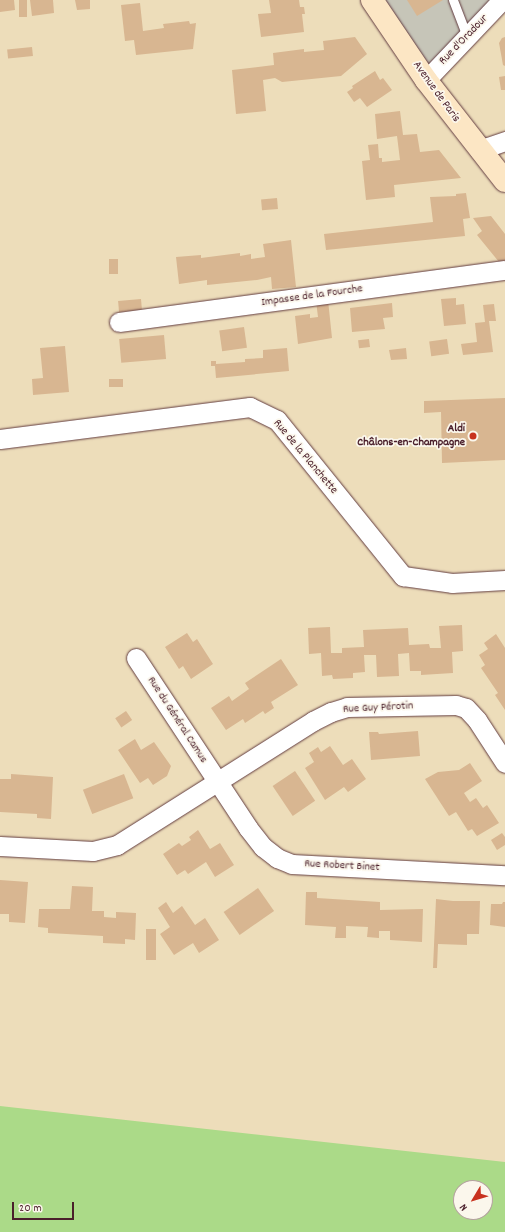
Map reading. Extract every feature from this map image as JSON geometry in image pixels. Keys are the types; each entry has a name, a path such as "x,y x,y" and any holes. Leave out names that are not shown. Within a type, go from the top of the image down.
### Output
{"main road":[{"name":"Avenue de Paris","path":"372,0 426,80 479,150 505,181"}],"street":[{"name":"Rue d'Oradour","path":"426,80 502,0"},
{"path":"479,150 505,141"},
{"name":"Impasse de la Fourche","path":"119,322 505,270"},
{"name":"Rue de la Planchette","path":"0,439 250,407 276,420 403,576 452,583 505,580"},
{"name":"Rue du Général Camus","path":"136,658 217,782"},
{"name":"Rue Guy Pérotin","path":"217,782 313,721 331,712 347,707 456,705 466,708 477,720 505,763"},
{"path":"0,846 93,851 117,845 217,782"},
{"name":"Rue Robert Binet","path":"217,782 248,828 263,847 277,858 292,864 505,875"}],"lane":[{"path":"453,0 467,37"}],"shaded area":[{"path":"381,0 496,0 426,84"}],"green space":[{"path":"0,1106 505,1162 505,1232 0,1232"}],"building":[{"path":"0,0 14,0 15,10 0,12"},
{"path":"19,0 27,0 27,17 19,17"},
{"path":"30,0 53,0 54,13 32,16"},
{"path":"75,0 90,0 90,9 77,10"},
{"path":"269,0 299,0 300,7 304,7 305,14 302,14 304,32 261,37 258,14 271,13"},
{"path":"407,0 443,0 417,16"},
{"path":"140,3 143,31 164,28 163,24 189,21 190,24 196,23 193,49 136,55 134,40 125,41 121,5"},
{"path":"355,37 367,54 341,76 282,82 275,78 263,80 266,111 236,114 232,70 274,65 273,53 304,49 304,52 324,50 323,41"},
{"path":"505,37 505,66 503,65 499,43 502,38"},
{"path":"32,47 33,56 8,59 7,50"},
{"path":"375,71 380,80 383,78 392,90 367,107 360,98 354,102 347,92 353,88 352,86"},
{"path":"505,76 505,90 501,90 499,77"},
{"path":"400,111 403,135 417,134 420,152 439,150 461,178 394,185 395,197 366,200 362,161 370,160 368,145 378,144 379,158 382,158 382,162 400,160 397,136 377,139 375,114"},
{"path":"466,193 470,218 463,219 465,236 326,250 324,234 433,222 430,197 456,196 456,194"},
{"path":"277,198 278,209 262,210 261,199"},
{"path":"491,216 505,234 505,261 499,262 477,235 482,231 473,218"},
{"path":"291,240 296,287 272,289 271,277 257,280 207,285 207,280 179,284 176,257 201,255 201,258 240,253 240,256 251,254 251,259 265,257 263,244"},
{"path":"109,259 118,259 118,274 109,274"},
{"path":"456,298 456,305 464,304 466,324 444,326 441,299"},
{"path":"141,299 142,310 119,312 118,301"},
{"path":"328,300 332,338 298,344 295,316 310,314 310,318 318,317 316,301"},
{"path":"392,303 393,317 383,318 385,329 352,332 350,308"},
{"path":"494,304 496,321 489,321 493,352 463,355 461,344 477,342 475,323 485,322 483,305"},
{"path":"244,327 247,348 222,351 219,330"},
{"path":"164,335 166,359 121,363 119,339"},
{"path":"369,339 370,347 359,348 358,340"},
{"path":"447,339 449,354 431,356 429,342"},
{"path":"65,346 69,392 33,395 32,379 43,378 40,348"},
{"path":"287,348 289,371 216,378 215,366 211,366 211,361 216,361 216,364 245,362 245,359 263,358 263,350"},
{"path":"406,348 407,359 391,360 389,350"},
{"path":"109,379 123,379 123,387 109,387"},
{"name":"Aldi Châlons-en-Champagne","path":"505,398 505,460 442,463 441,412 424,413 424,401"},
{"path":"462,625 463,651 452,652 453,673 421,675 421,671 410,671 409,653 398,654 399,676 377,677 376,655 364,655 365,672 353,673 353,678 333,679 332,675 322,676 321,653 309,654 308,628 330,627 331,653 342,653 342,648 364,647 363,630 408,628 409,645 429,644 430,648 441,648 439,626"},
{"path":"187,633 193,642 197,639 213,664 191,679 183,666 179,669 165,647"},
{"path":"496,634 505,648 505,710 495,695 498,693 481,668 485,665 479,655 488,649 484,643"},
{"path":"281,659 298,685 271,702 274,708 265,714 263,711 245,723 243,719 226,730 211,708 229,696 232,701 249,689 245,683"},
{"path":"126,711 132,720 121,727 115,718"},
{"path":"418,731 420,756 371,760 369,732 378,732 379,734"},
{"path":"135,739 141,750 154,742 171,766 167,776 153,785 148,778 140,783 118,750"},
{"path":"330,746 343,765 352,759 366,779 348,792 344,787 325,800 305,768 314,762 309,753 318,747 321,752"},
{"path":"470,763 482,781 464,793 470,802 476,798 483,808 487,805 499,823 477,836 472,829 468,831 456,812 449,816 425,779 438,772 459,770"},
{"path":"295,771 315,801 293,816 273,786"},
{"path":"11,774 53,777 51,819 37,818 37,814 0,812 0,779 11,779"},
{"path":"124,774 133,798 92,814 83,790"},
{"path":"198,830 210,849 220,843 234,865 215,877 206,862 188,874 185,870 177,875 163,854 179,843 182,846 191,840 189,837"},
{"path":"502,833 505,837 505,845 497,850 491,840"},
{"path":"0,880 28,882 25,923 9,922 9,914 0,914"},
{"path":"72,886 93,887 92,911 104,911 104,917 116,918 116,912 136,913 135,940 125,939 125,944 103,943 103,936 48,933 48,928 38,927 39,909 70,909"},
{"path":"258,888 274,911 240,935 224,912"},
{"path":"306,892 317,892 317,898 380,902 380,910 423,909 422,942 390,940 390,931 379,931 379,938 367,937 368,927 346,926 346,938 335,938 336,927 305,925"},
{"path":"436,899 453,901 480,901 479,934 467,934 467,945 438,944 437,968 433,968"},
{"path":"166,902 173,913 182,906 195,925 205,918 219,940 199,953 193,943 174,955 160,934 170,927 158,908"},
{"path":"505,902 505,927 490,925 491,904 502,904"},
{"path":"146,929 156,929 156,960 146,960"}],"place":[{"name":"Aldi Châlons-en-Champagne","path":"473,436"}]}
